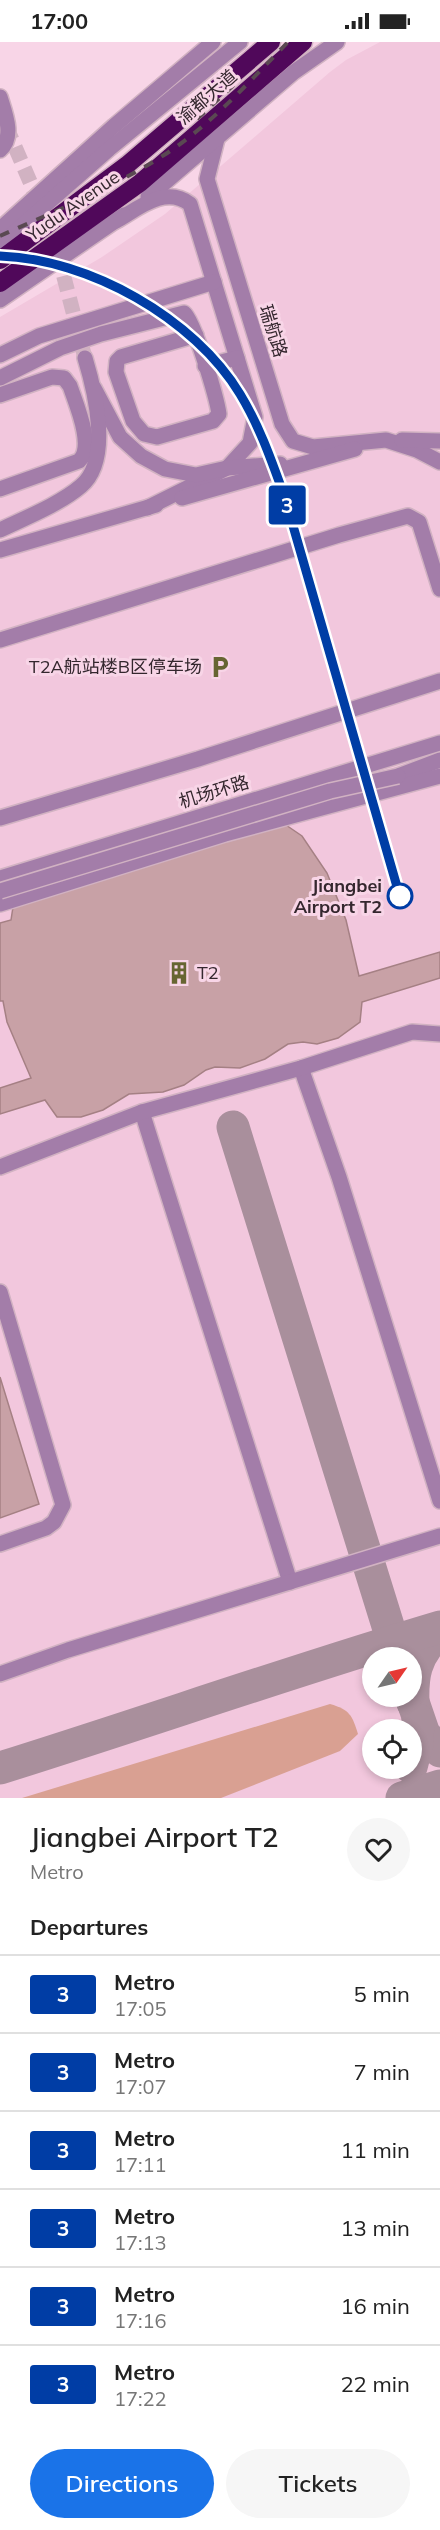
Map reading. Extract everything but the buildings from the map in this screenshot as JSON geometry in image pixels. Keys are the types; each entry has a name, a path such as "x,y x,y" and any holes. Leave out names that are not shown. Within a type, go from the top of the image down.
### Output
{"highway":[{"name":"渝都大道","path":"127,165 271,42"},
{"name":"渝都大道","path":"140,183 303,42"},
{"name":"Yudu Avenue","path":"0,260 127,165"},
{"name":"Yudu Avenue","path":"0,283 140,183"}],"street":[{"path":"0,229 114,126 213,42"},
{"path":"0,245 109,149 240,42"},
{"path":"0,300 116,221 163,185 294,72 337,42"},
{"path":"0,97 8,125 2,148"},
{"name":"瑞航路","path":"217,139 207,179 282,424 293,441 313,447 386,440"},
{"path":"116,221 160,196 181,197 190,204 255,417 250,443 227,468 147,508"},
{"path":"0,355 39,336 214,282"},
{"path":"0,378 60,348 101,334 179,313 189,316 196,335 218,409 217,417 213,421 157,437 149,436 138,429 133,421 115,365 121,357 196,335"},
{"path":"0,530 83,485 94,468 98,444 98,423 94,388 85,358"},
{"path":"205,366 237,358"},
{"path":"0,395 52,377 64,378 70,386 86,444 84,454 78,461 1,486"},
{"path":"94,388 120,437 141,456 165,469 196,475 227,468 317,461"},
{"path":"0,550 386,440 439,441"},
{"path":"386,440 417,450 440,462"},
{"path":"0,640 339,535 408,516 419,522 440,589"},
{"path":"0,818 198,759 440,681"},
{"name":"机场环路","path":"0,878 440,744"},
{"path":"398,776 440,760"},
{"path":"398,776 440,770"},
{"name":"机场环路","path":"0,891 330,791 398,776"},
{"path":"0,904 225,834 440,776"},
{"path":"0,1167 142,1112 301,1068 412,1032 440,1034"},
{"path":"301,1068 339,1177 440,1501"},
{"path":"142,1112 290,1582"},
{"path":"0,1292 63,1505 54,1522 46,1528 0,1544"},
{"path":"0,1674 68,1650 440,1536"}],"shaded area":[{"path":"380,42 440,42 440,1798 0,1798 0,317 102,257 165,214 346,60"},
{"path":"330,1704 349,1714 358,1734 340,1751 221,1798 22,1798"}],"taxiway":[{"path":"233,1127 395,1647"},
{"path":"0,1768 440,1627"},
{"path":"422,1654 435,1637"},
{"path":"415,1707 424,1734 440,1751"},
{"path":"402,1798 440,1786"}],"tunnel":[{"path":"6,126 53,235 85,358"}],"railway":[{"path":"0,236 104,189 164,155 214,117 288,42"},
{"path":"197,119 239,80"}],"metro line":[{"name":"3","path":"0,256 58,266 112,284 161,312 204,348 239,392 265,442 285,498 400,897"}],"place":[{"name":"T2A航站楼B区停车场","path":"220,667"},
{"name":"Jiangbei Airport T2","path":"400,896"},
{"name":"T2","path":"179,973"}]}
